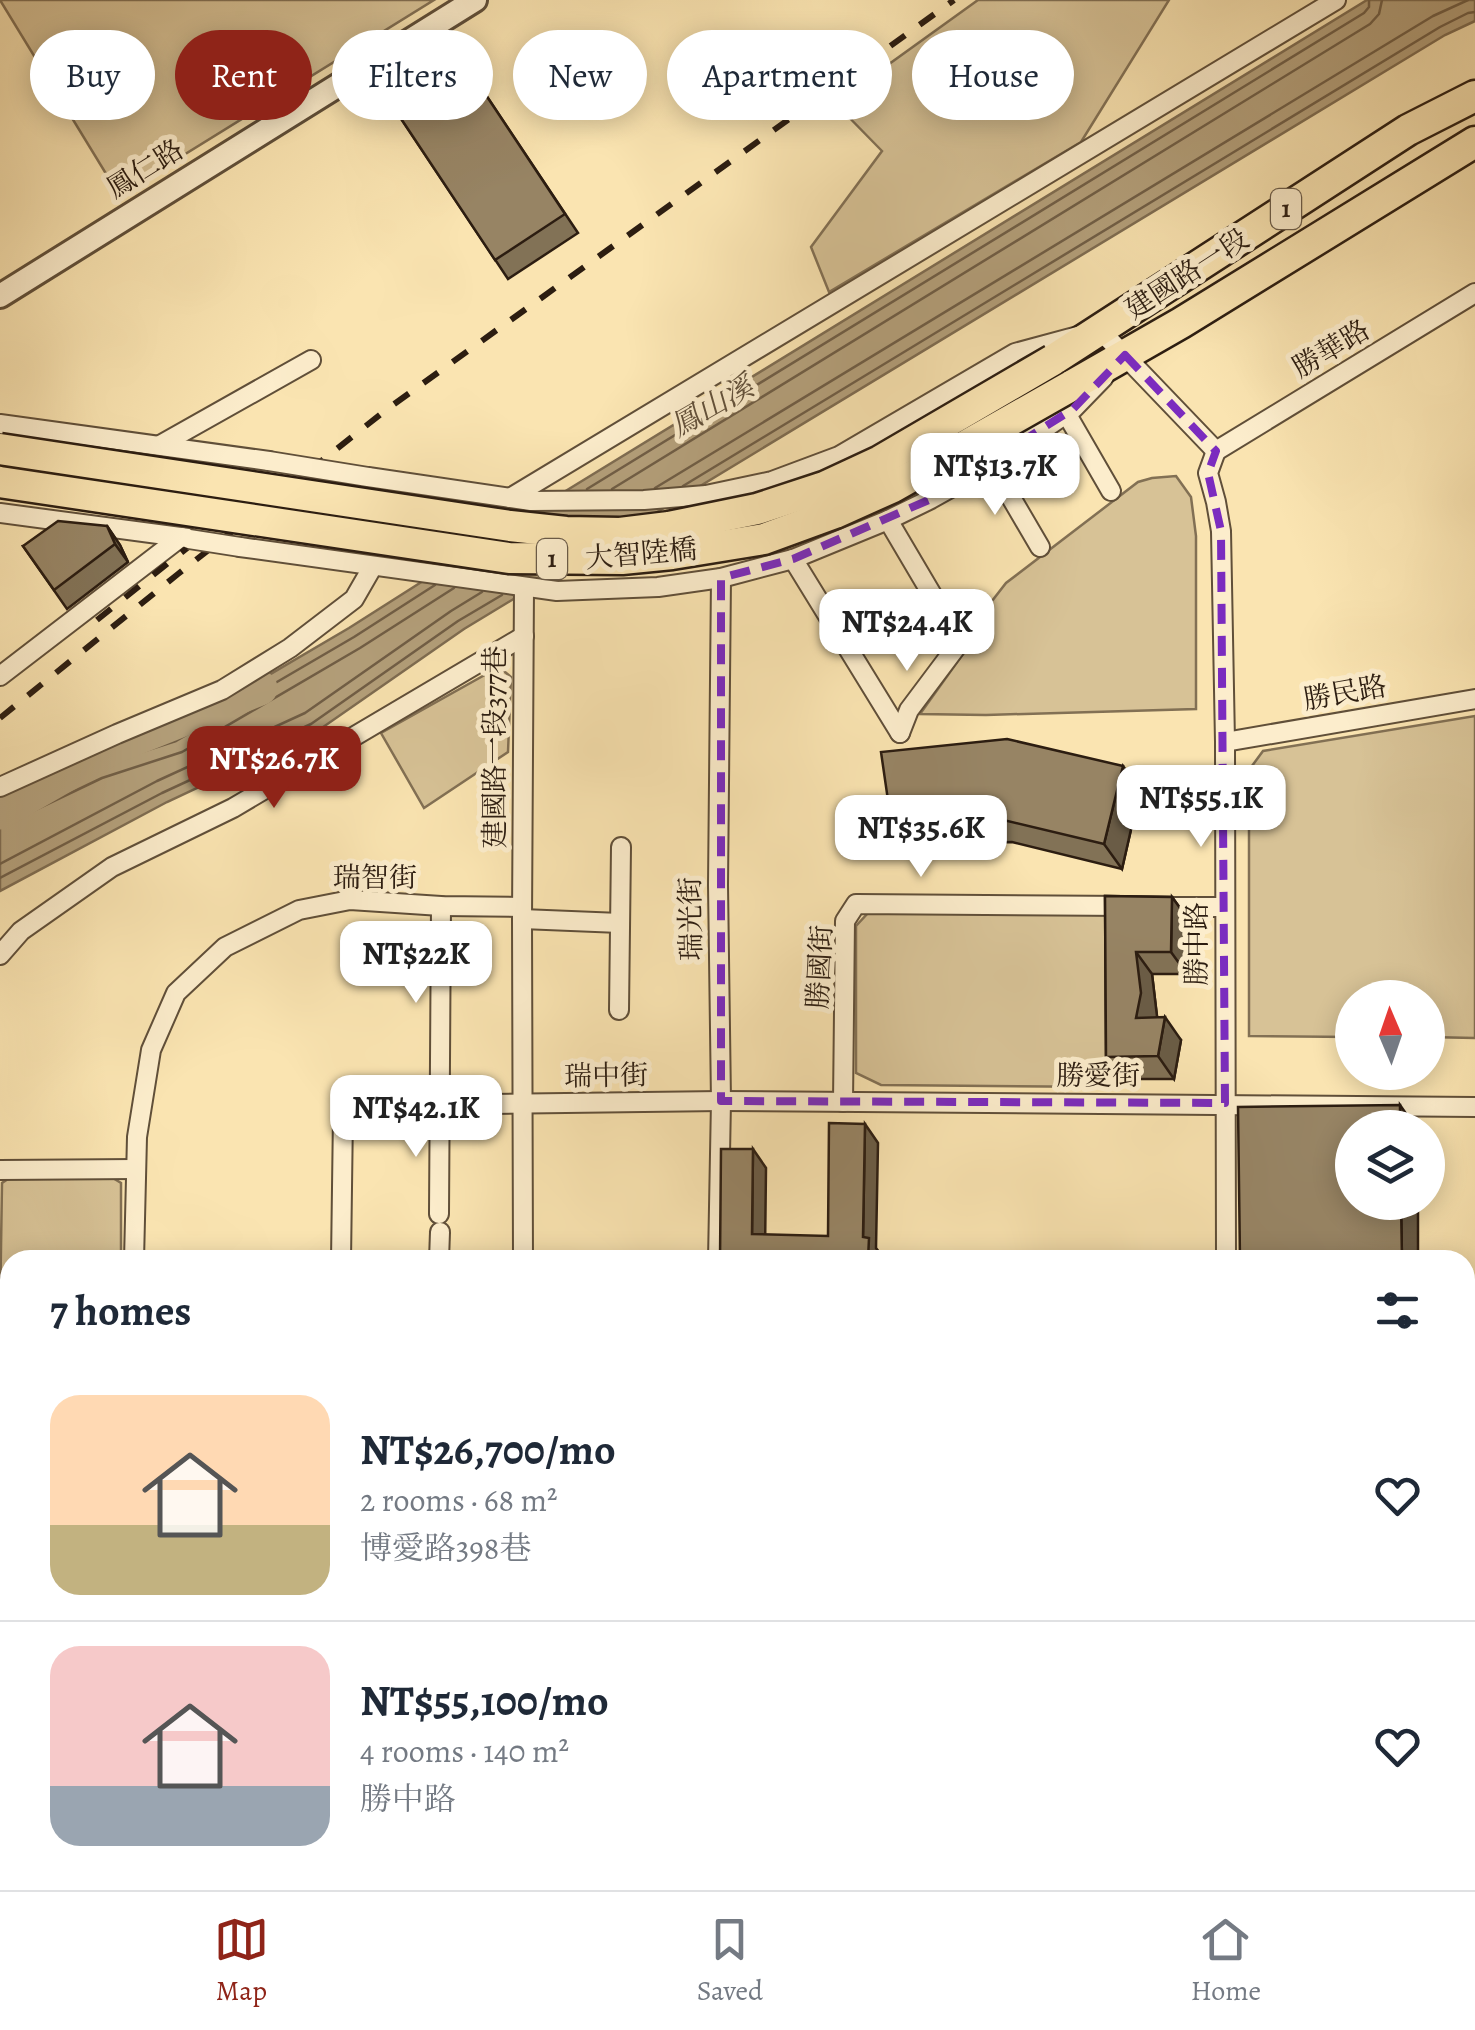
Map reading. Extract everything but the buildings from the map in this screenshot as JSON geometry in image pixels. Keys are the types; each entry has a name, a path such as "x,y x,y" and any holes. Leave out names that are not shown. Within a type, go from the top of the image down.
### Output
{"main road":[{"name":"建國路一段","path":"1053,360 1408,130 1475,96"},
{"name":"建國路一段","path":"1068,400 1126,355 1475,142"},
{"name":"大智陸橋","path":"0,449 510,526 620,532 669,527 757,509 824,487 880,461 1053,360"},
{"name":"大智陸橋","path":"0,482 509,558 622,559 764,538 893,488 1068,400"}],"street":[{"name":"鳳仁路","path":"0,296 476,0"},
{"path":"510,498 1336,0"},
{"name":"勝華路","path":"1216,451 1475,293"},
{"path":"0,424 531,502 706,495 772,481 839,456 1016,353 1100,330 1216,451"},
{"path":"159,446 311,360"},
{"path":"0,513 557,592 658,587 721,578 793,559 888,520 992,464 1068,400 1111,490"},
{"name":"勝中路","path":"1216,451 1208,473 1221,530 1226,1250"},
{"path":"992,464 1040,547"},
{"path":"793,559 900,732 910,710 960,642 888,520"},
{"path":"0,676 185,538"},
{"path":"0,787 222,690 290,648 354,598 372,566"},
{"name":"瑞光街","path":"718,1250 721,578"},
{"name":"建國路一段377巷","path":"518,587 524,636 522,913"},
{"path":"0,955 21,931 112,868 233,808 524,636"},
{"name":"勝民路","path":"1225,742 1475,699"},
{"path":"619,1010 620,848"},
{"name":"瑞智街","path":"134,1250 137,1137 150,1050 176,993 225,947 300,910 350,900 620,923"},
{"name":"勝國街","path":"844,1102 845,922 856,904 1224,907"},
{"path":"439,1250 441,906"},
{"path":"522,913 523,1250"},
{"name":"勝愛街","path":"721,1101 1475,1106"},
{"name":"瑞中街","path":"341,1250 346,1106 721,1101"},
{"path":"0,1170 136,1170"}],"highlighted area":[{"path":"1125,355 1216,451 1208,473 1221,531 1225,1103 721,1101 721,578 793,559 931,499 1073,409"}],"shaded area":[{"path":"0,0 434,0 386,30 332,30 332,63 312,76 312,30 175,30 175,120 240,120 119,195 73,120 155,120 155,30 30,30 30,49"},
{"path":"978,0 1169,0 1081,142 829,292 811,247 882,151 852,120 892,120 892,62 912,48 912,120 1074,120 1074,30 936,30"},
{"path":"1176,476 1191,497 1196,536 1196,709 920,714 968,647 971,628 1006,583 1138,482"},
{"path":"499,667 511,677 508,752 424,808 381,733"},
{"path":"1475,716 1475,1038 1445,1037 1445,980 1335,980 1335,1037 1249,1036 1249,770 1263,751"},
{"path":"869,912 1109,915 1110,1087 881,1085 856,1073 856,926"},
{"path":"14,1175 108,1175 121,1183 121,1250 1,1250 2,1183"}],"water":[{"path":"1367,0 1475,0 1475,21 1445,35 464,629 316,732 167,802 0,891 0,803 9,797 94,757 172,732 349,628"}],"waterway":[{"name":"鳳山溪","path":"0,812 115,746 260,688"}],"railway":[{"path":"0,718 386,410 954,0"},
{"path":"97,620 202,536"}]}
